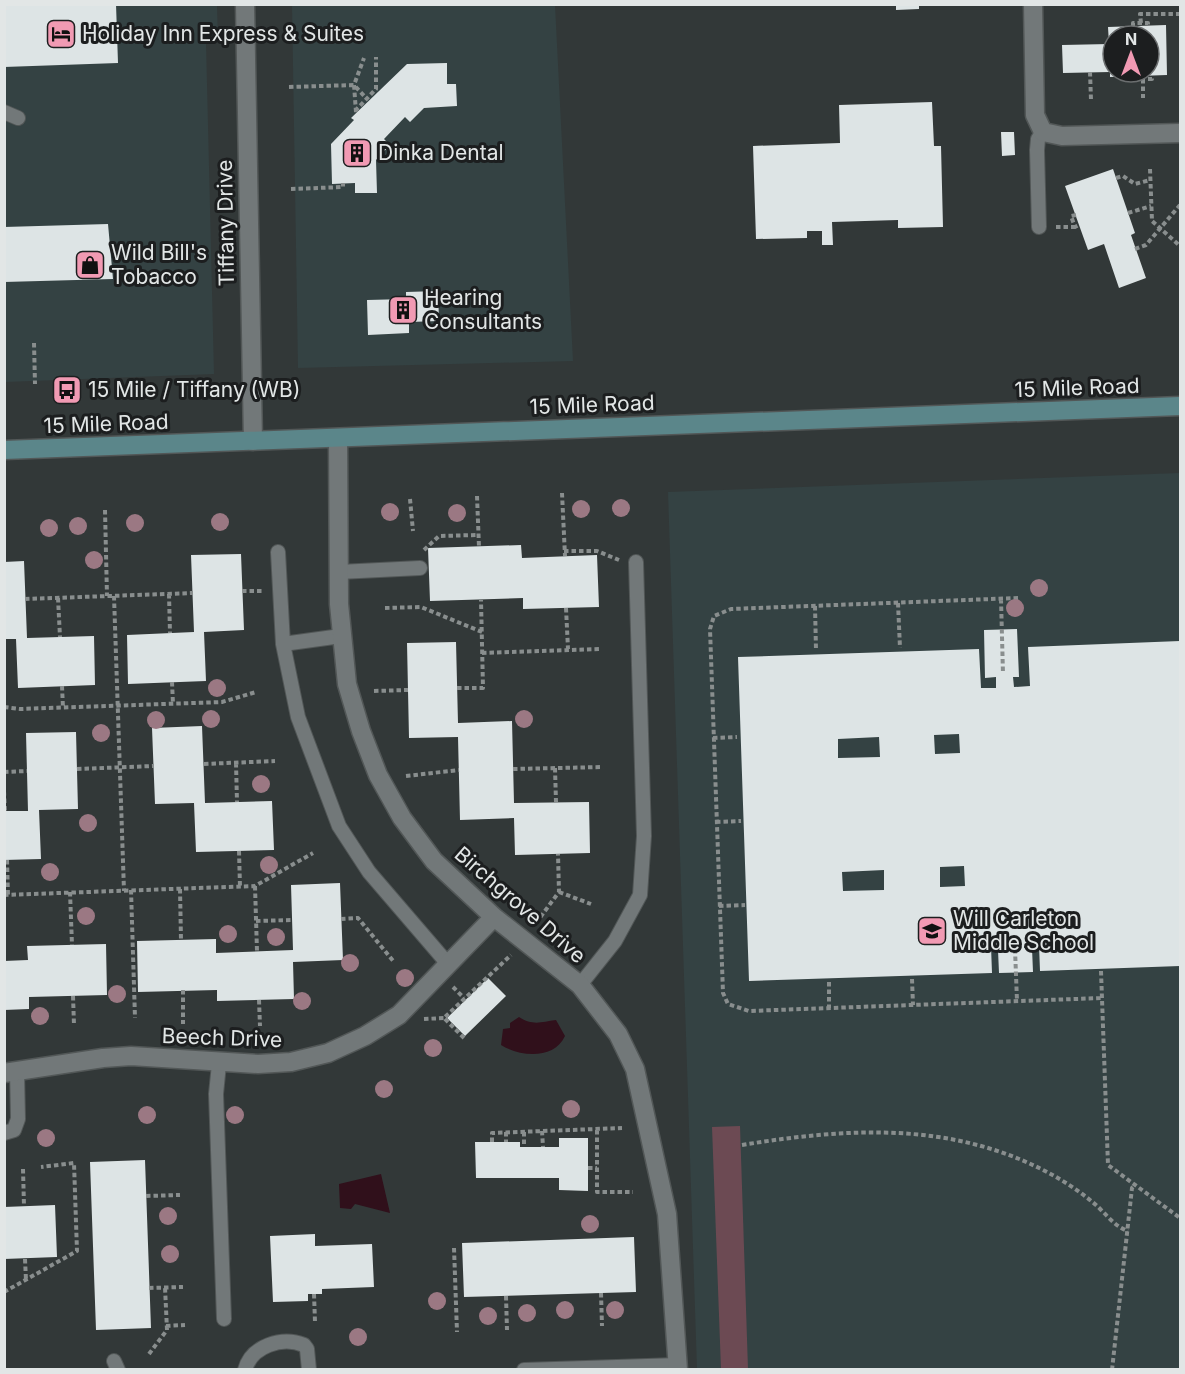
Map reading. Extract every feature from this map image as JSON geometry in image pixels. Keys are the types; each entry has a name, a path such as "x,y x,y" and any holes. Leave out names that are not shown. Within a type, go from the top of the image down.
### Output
{"main road":[{"name":"15 Mile Road","path":"4,450 1180,406"}],"street":[{"name":"Tiffany Drive","path":"244,4 253,441"},
{"path":"1033,4 1035,115 1043,132 1062,136 1180,133"},
{"name":"Birchgrove Drive","path":"338,438 341,636 347,684 378,775 402,818 434,861 494,917 580,986 618,1034 635,1069 667,1214 678,1367"},
{"name":"Beech Drive","path":"10,1073 82,1060 131,1056 219,1064 291,1062 328,1053 365,1036 399,1015 448,973 494,917"}],"lane":[{"path":"4,111 18,118"},
{"path":"1043,132 1038,139 1037,150 1044,227"},
{"path":"278,552 283,644 298,717 339,826 369,872 448,973"},
{"path":"339,572 420,562"},
{"path":"580,986 615,941 640,895 644,836 629,562"},
{"path":"283,644 341,636"},
{"path":"219,1064 216,1094 224,1319"},
{"path":"4,1133 14,1130 18,1119 10,1073"},
{"path":"245,1370 247,1361 256,1352 277,1342 295,1341 304,1345 307,1350 309,1370"},
{"path":"524,1370 678,1367"}],"path":[{"path":"1141,23 1140,14 1180,14"},
{"path":"1133,24 1148,22 1148,24"},
{"path":"364,58 354,86 356,112 376,89 376,57"},
{"path":"1090,72 1091,100"},
{"path":"1143,84 1143,98"},
{"path":"289,87 354,86 367,99"},
{"path":"1150,169 1152,221 1180,246"},
{"path":"1116,178 1123,176 1135,184 1151,180"},
{"path":"291,189 344,188 343,183"},
{"path":"1135,249 1146,245 1180,205"},
{"path":"1128,213 1151,206"},
{"path":"1044,227 1077,226 1071,216 1076,215"},
{"path":"34,343 35,384"},
{"path":"562,493 565,556"},
{"path":"477,496 479,547"},
{"path":"410,499 412,531"},
{"path":"105,510 107,596"},
{"path":"420,562 439,536 478,535"},
{"path":"564,551 597,552 629,562"},
{"path":"242,591 268,591"},
{"path":"25,599 193,593"},
{"path":"169,594 170,633"},
{"path":"114,596 124,891"},
{"path":"58,598 60,637"},
{"path":"1018,598 731,609 714,616 710,629 723,993 729,1004 750,1011 1102,998"},
{"path":"1001,599 1003,675"},
{"path":"457,688 483,688 481,600"},
{"path":"898,603 900,648"},
{"path":"815,606 816,650"},
{"path":"386,608 421,608 482,632"},
{"path":"566,608 568,650"},
{"path":"482,653 600,649"},
{"path":"172,682 173,704"},
{"path":"62,686 63,708"},
{"path":"374,691 408,690"},
{"path":"4,707 63,708 222,702 256,692"},
{"path":"713,738 737,737"},
{"path":"204,764 275,761"},
{"path":"236,762 237,802"},
{"path":"77,769 154,766"},
{"path":"513,769 603,767"},
{"path":"555,768 556,802"},
{"path":"406,776 459,770"},
{"path":"4,772 27,771"},
{"path":"4,791 5,811"},
{"path":"716,822 741,821"},
{"path":"239,851 240,887"},
{"path":"7,860 6,895 255,886 313,853"},
{"path":"532,929 559,892 558,854"},
{"path":"255,886 257,951"},
{"path":"180,889 181,940"},
{"path":"131,890 135,1018"},
{"path":"70,892 72,945"},
{"path":"559,892 591,904"},
{"path":"719,906 745,905"},
{"path":"341,919 358,918 394,962"},
{"path":"256,921 292,920"},
{"path":"1015,949 1017,1002"},
{"path":"464,1038 444,1018 514,952"},
{"path":"1101,971 1108,1165 1180,1218"},
{"path":"448,973 465,999"},
{"path":"912,979 913,1005"},
{"path":"829,982 830,1008"},
{"path":"183,990 183,1024"},
{"path":"73,996 74,1024"},
{"path":"259,1000 260,1026"},
{"path":"492,1142 492,1133 622,1128"},
{"path":"597,1130 597,1192 633,1192"},
{"path":"542,1131 543,1147"},
{"path":"742,1145 814,1135 868,1131 928,1134 973,1143 1002,1151 1050,1173 1077,1190 1128,1231"},
{"path":"507,1132 507,1142"},
{"path":"524,1132 524,1147"},
{"path":"4,1292 77,1251 74,1163 41,1167"},
{"path":"588,1168 597,1168"},
{"path":"23,1169 24,1206"},
{"path":"1112,1370 1132,1188 1135,1185"},
{"path":"146,1196 180,1195"},
{"path":"454,1248 457,1332"},
{"path":"25,1259 26,1280"},
{"path":"148,1354 167,1330 165,1287"},
{"path":"149,1288 183,1287"},
{"path":"601,1293 602,1326"},
{"path":"314,1294 315,1322"},
{"path":"506,1296 507,1330"},
{"path":"166,1326 185,1325"}],"shaded area":[{"path":"4,5 217,5 218,41 206,42 214,374 5,382"},
{"path":"292,5 555,5 573,361 298,368"},
{"name":"Will Carleton Middle School","path":"1180,473 1180,1369 697,1369 668,492"},
{"path":"519,1017 533,1022 556,1020 565,1036 560,1044 545,1053 527,1054 509,1049 501,1045 503,1029 510,1028 510,1023"},
{"path":"740,1126 748,1369 721,1369 712,1127"},
{"path":"381,1174 390,1213 355,1204 351,1209 340,1208 339,1184"}],"building":[{"name":"Holiday Inn Express & Suites","path":"4,4 116,4 118,63 4,67"},
{"path":"896,4 919,4 919,9 896,10"},
{"path":"1161,25 1166,25 1167,75 1161,75"},
{"path":"1101,44 1101,72 1063,73 1062,45"},
{"path":"447,63 447,84 456,84 457,106 424,108 410,122 405,117 384,139 390,145 376,160 377,193 355,193 355,183 332,184 331,144 354,120 351,118 407,64"},
{"path":"932,102 934,146 941,146 943,227 898,228 898,220 832,222 833,245 822,245 822,231 807,231 807,238 756,239 753,146 840,143 839,105"},
{"path":"1001,132 1014,132 1015,155 1002,156"},
{"path":"1113,169 1135,233 1131,235 1146,278 1119,288 1104,244 1088,250 1065,186"},
{"path":"108,224 113,279 4,282 4,227"},
{"name":"Hearing Consultants","path":"438,291 439,321 409,322 409,333 368,335 367,300 406,299 406,292"},
{"path":"521,545 522,558 597,555 599,607 523,609 523,598 430,601 428,548"},
{"path":"241,554 244,630 204,632 206,681 128,684 127,635 194,632 191,555"},
{"path":"24,561 27,638 94,636 95,685 18,688 16,639 4,639 4,562"},
{"path":"1017,629 1019,677 1013,677 1014,687 1030,686 1028,647 1180,641 1180,966 1040,971 1039,945 1024,946 1024,948 1032,948 1033,972 999,973 998,950 1006,949 1006,946 991,946 992,973 749,981 738,657 979,649 981,688 996,688 996,677 985,678 984,630","holes":["959,734 960,753 935,754 934,735","879,737 880,757 838,758 838,739","964,866 965,886 940,887 940,867","884,870 884,890 843,891 842,872"]},
{"path":"456,642 458,723 512,721 514,803 589,802 590,853 515,855 514,818 460,820 458,737 409,738 407,643"},
{"path":"202,726 205,803 272,801 274,850 196,852 194,803 155,804 152,728"},
{"path":"76,732 78,809 39,810 41,859 4,860 4,811 28,811 26,733"},
{"path":"340,883 343,960 293,962 294,999 217,1001 217,990 138,992 137,941 216,939 216,953 293,950 291,885"},
{"path":"106,944 107,995 29,997 29,1009 4,1010 4,961 28,960 27,946"},
{"path":"488,978 506,996 465,1036 447,1018"},
{"path":"559,1138 588,1138 588,1191 559,1190 559,1178 476,1178 475,1142 520,1142 520,1147 559,1147"},
{"path":"145,1160 151,1328 96,1330 90,1162"},
{"path":"55,1205 57,1257 4,1259 4,1207"},
{"path":"315,1234 315,1246 372,1244 374,1287 322,1289 322,1294 308,1294 308,1301 273,1302 270,1236"},
{"path":"634,1237 636,1292 464,1297 462,1243"}],"place":[{"name":"Holiday Inn Express & Suites","path":"61,34"},
{"name":"Dinka Dental","path":"357,153"},
{"name":"Wild Bill's Tobacco","path":"90,265"},
{"name":"Hearing Consultants","path":"403,310"},
{"name":"15 Mile / Tiffany (WB)","path":"67,390"},
{"name":"Will Carleton Middle School","path":"932,931"}]}
